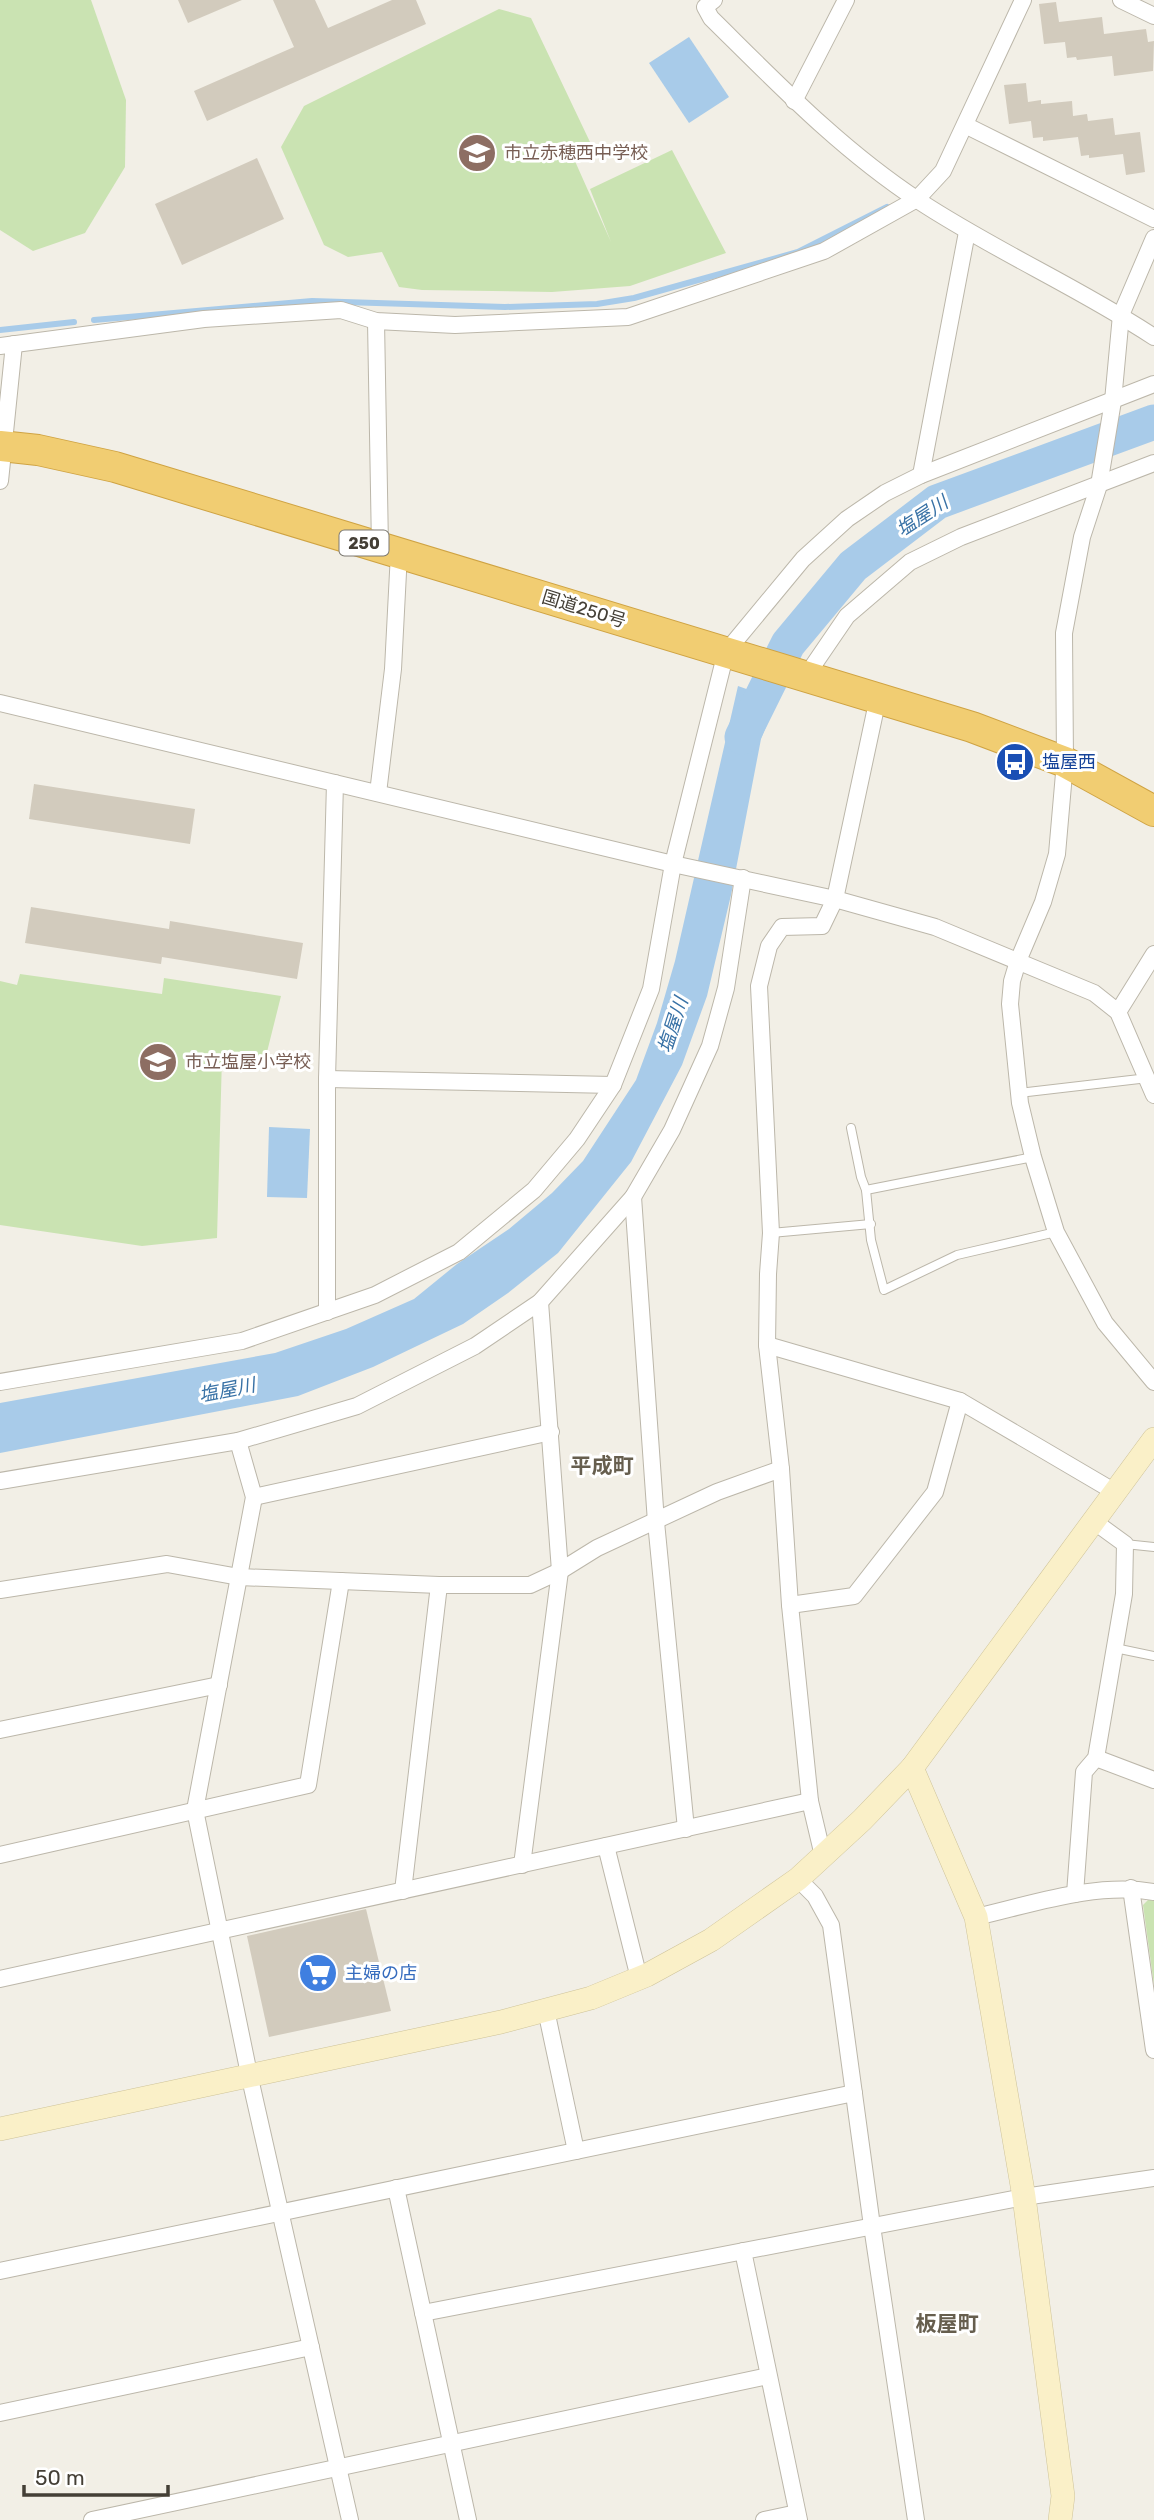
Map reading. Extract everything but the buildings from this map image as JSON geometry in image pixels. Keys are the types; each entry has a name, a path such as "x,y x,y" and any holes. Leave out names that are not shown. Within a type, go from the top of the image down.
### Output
{"highway":[{"name":"国道250号","path":"2,446 51,452 114,467 972,727 1065,762 1154,811"}],"street":[{"path":"713,0 705,6 711,18 846,149 967,232 1121,315 1154,337"},
{"path":"794,101 846,0"},
{"path":"0,481 7,345 204,319 341,310 376,321 455,325 628,317 824,251 917,200 943,171 1023,0"},
{"path":"1121,0 1154,16"},
{"path":"965,125 1154,219"},
{"path":"920,475 967,232"},
{"path":"1154,238 1121,315 1113,401 1099,485 1082,537 1064,633 1065,762 1057,854 1043,902 1018,961 1012,981 1010,1004 1019,1093 1033,1157 1056,1231 1105,1323 1154,1382"},
{"path":"376,321 393,669 378,793"},
{"path":"0,1382 242,1341 375,1296 459,1252 534,1190 577,1139 613,1085 651,989 673,864 726,652 803,559 847,519 885,493 920,475 1154,384"},
{"path":"806,676 847,616 910,562 961,537 1154,463"},
{"path":"823,1856 810,1801 790,1605 781,1469 767,1345 771,1233 759,986 769,946 782,928 822,926 835,899 878,698"},
{"path":"0,703 673,864 835,899 935,927 1094,993 1118,1012 1151,1078 1154,1095"},
{"path":"327,1312 327,1079 335,783"},
{"path":"0,1481 238,1441 358,1406 475,1346 540,1302 633,1197 672,1130 710,1046 726,988 743,878"},
{"path":"1118,1012 1154,954"},
{"path":"327,1079 613,1085"},
{"path":"633,1197 656,1522 686,1829"},
{"path":"522,1865 560,1571 540,1302"},
{"path":"767,1345 960,1401 1115,1492"},
{"path":"790,1605 854,1596 935,1492 960,1401"},
{"path":"254,1497 551,1432"},
{"path":"0,2129 501,2022 591,1998 639,1978 711,1940 798,1879 862,1820 912,1768 1154,1439"},
{"path":"238,1441 254,1497 195,1810 249,2074 350,2520"},
{"path":"0,1590 167,1564 239,1577 439,1584 530,1584 560,1571 597,1548 717,1492 781,1469"},
{"path":"1075,1894 1084,1772 1096,1758 1124,1594 1125,1544 1092,1520"},
{"path":"0,1855 308,1785 341,1581"},
{"path":"403,1891 439,1584"},
{"path":"0,1730 219,1685"},
{"path":"1096,1758 1154,1780"},
{"path":"912,1768 976,1917 1024,2197 1062,2496 1060,2520"},
{"path":"0,1979 810,1801"},
{"path":"606,1846 639,1978"},
{"path":"798,1879 815,1896 831,1926 916,2520"},
{"path":"976,1917 1075,1894 1131,1888 1154,1892"},
{"path":"1131,1888 1154,2050"},
{"path":"546,2010 576,2151"},
{"path":"0,2271 854,2093"},
{"path":"423,2313 1024,2197 1154,2178"},
{"path":"396,2188 468,2520"},
{"path":"743,2251 798,2516 764,2520"},
{"path":"0,2413 311,2347"},
{"path":"92,2520 768,2376"}],"lane":[{"path":"1019,1093 1151,1078"},
{"path":"850,1128 866,1190 871,1240 884,1290 957,1255 1056,1231"},
{"path":"866,1190 1033,1157"},
{"path":"771,1233 871,1224"},
{"path":"1125,1544 1154,1547"},
{"path":"1115,1648 1154,1656"}],"green space":[{"path":"0,0 91,0 126,100 125,167 85,233 33,251 0,230"},
{"path":"499,9 531,18 590,142 570,150 611,242 590,189 672,150 726,253 630,286 552,292 422,290 399,287 382,252 348,257 324,245 281,147 304,106"},
{"path":"20,974 162,994 164,978 281,996 266,1056 222,1057 217,1238 142,1246 0,1225 0,981 17,985"},
{"path":"1150,1898 1154,1898 1154,1985 1143,1905"}],"water":[{"path":"689,37 729,97 689,123 649,63"},
{"path":"738,686 777,700 761,739 731,895 707,996 682,1065 631,1162 558,1253 508,1293 463,1324 373,1367 298,1396 0,1453 0,1403 275,1353 346,1329 414,1299 457,1264 509,1229 552,1193 583,1161 636,1080 657,1023 675,961"},
{"path":"269,1127 310,1129 307,1198 267,1197"}],"waterway":[{"path":"94,320 312,301 505,307 597,304 634,298 798,252 887,207"},
{"path":"0,330 74,322"},
{"name":"塩屋川","path":"742,737 788,644 853,566 937,502 1154,422"}],"place":[{"name":"市立赤穂西中学校","path":"477,153"},
{"name":"塩屋西","path":"1015,762"},
{"name":"市立塩屋小学校","path":"158,1062"},
{"name":"主婦の店","path":"318,1973"}],"district":[{"name":"平成町","path":"602,1465"},
{"name":"板屋町","path":"947,2323"}]}
